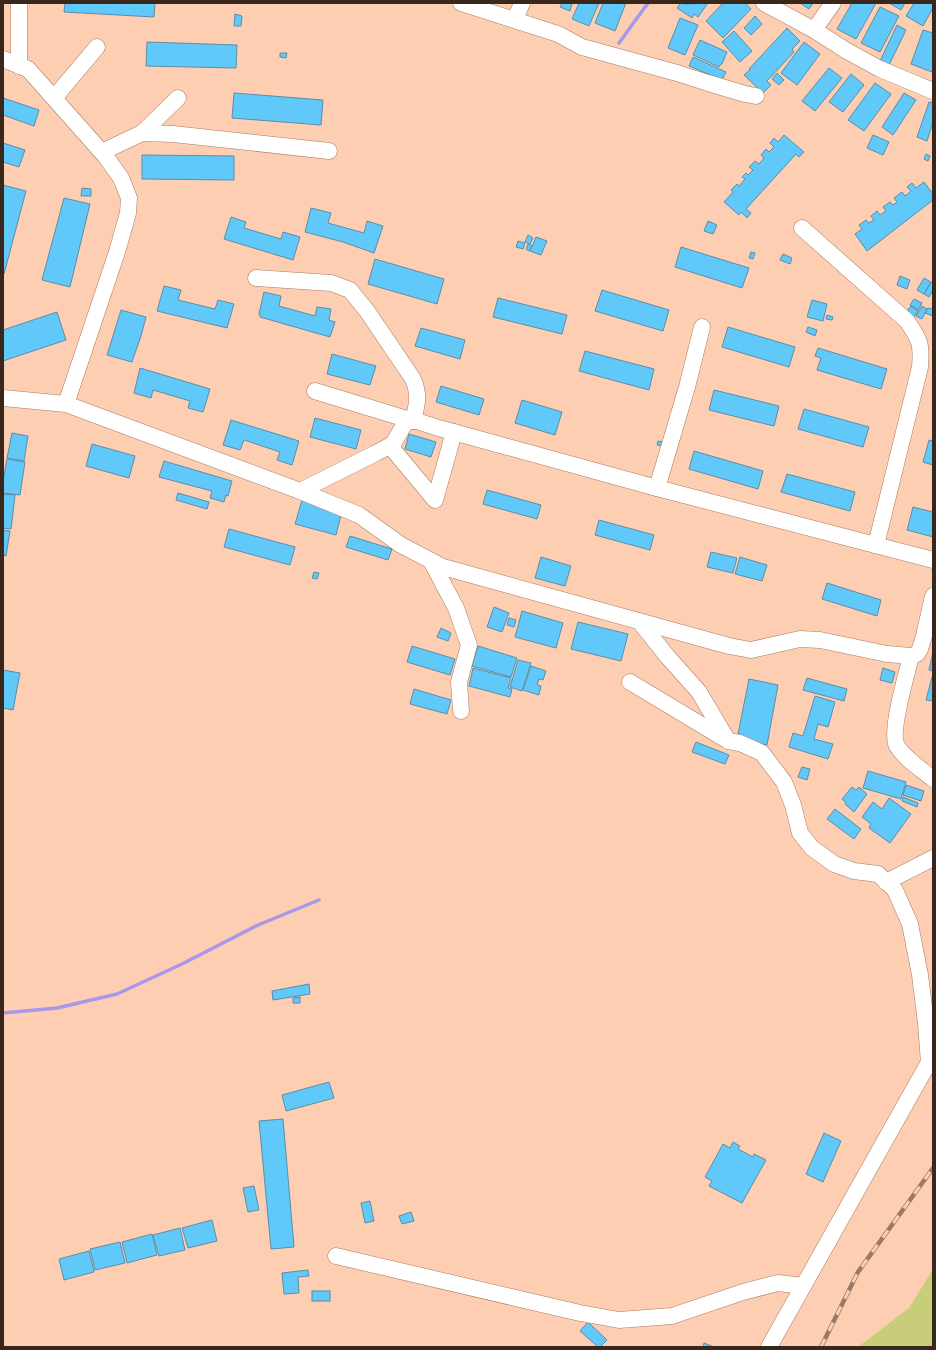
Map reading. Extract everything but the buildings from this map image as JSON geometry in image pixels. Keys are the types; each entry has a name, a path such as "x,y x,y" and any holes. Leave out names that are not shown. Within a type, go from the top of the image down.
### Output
{"street":[{"path":"19,3 19,66"},
{"path":"461,3 558,34 582,47 677,72 708,83 756,96"},
{"path":"515,20 522,3"},
{"path":"764,3 814,30 847,51 880,69 933,91"},
{"path":"814,30 833,3"},
{"path":"54,98 97,47"},
{"path":"3,59 28,69 102,152 121,178 130,198 128,213 117,252 66,404"},
{"path":"102,152 142,133 178,98"},
{"path":"142,133 173,134 330,151"},
{"path":"802,228 907,321 917,335 922,349 920,367 876,545"},
{"path":"256,278 331,283 350,290 367,311 413,379 417,389 418,399 413,421"},
{"path":"657,488 687,387 702,327"},
{"path":"315,391 413,421 657,488 933,560"},
{"path":"3,398 66,404 300,491 359,515 401,545 443,567 729,646 751,650 800,639 820,640 887,654 911,656 917,654 920,649 933,596"},
{"path":"300,491 390,446 398,437 405,423 413,421"},
{"path":"390,446 436,500 454,432"},
{"path":"431,561 456,608 469,645 459,682 461,711"},
{"path":"639,621 667,656 699,692 728,741"},
{"path":"911,656 896,720 895,741 905,756 933,779"},
{"path":"630,682 728,741 762,753 784,782 793,805 800,833 812,848 834,864 854,871 878,874 895,890 910,924 920,975 931,1059 769,1347"},
{"path":"886,882 933,858"},
{"path":"336,1256 572,1311 619,1320 672,1316 744,1292 778,1283 803,1286"}],"green space":[{"path":"933,1269 933,1347 858,1347 909,1308"}],"waterway":[{"path":"619,43 648,3"},
{"path":"3,1013 57,1008 117,994 182,964 258,925 319,900"}],"railway":[{"path":"821,1347 858,1272 933,1168"}]}
